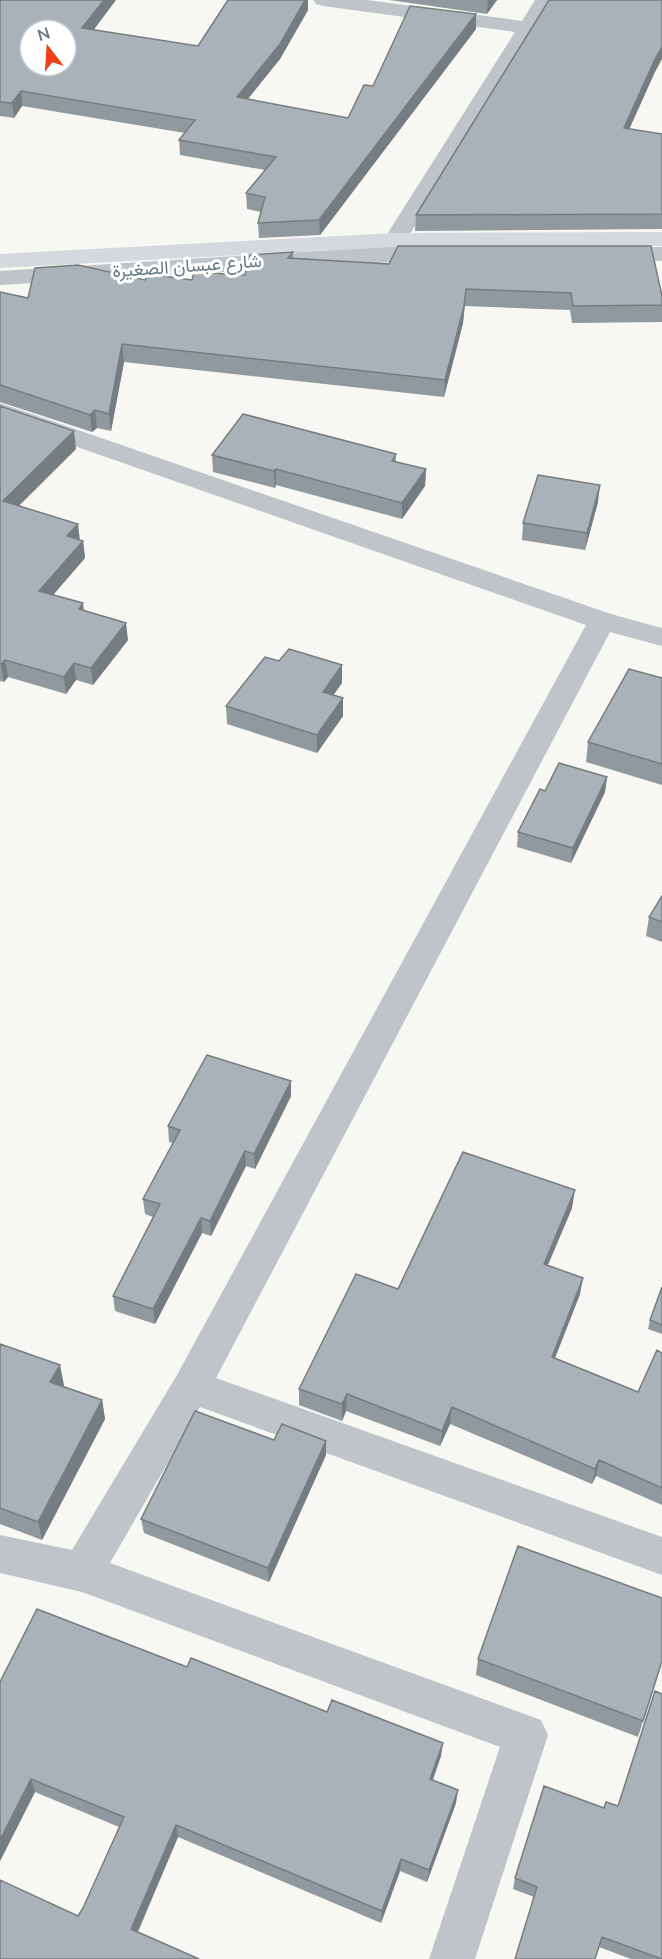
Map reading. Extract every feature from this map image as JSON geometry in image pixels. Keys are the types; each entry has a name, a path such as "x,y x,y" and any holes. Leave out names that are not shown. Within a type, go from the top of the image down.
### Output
{"main road":[{"name":"شارع عبسان الصغيرة","path":"0,261 662,239"}],"street":[{"path":"323,0 529,28"},
{"path":"390,247 545,0"},
{"name":"شارع عبسان الصغيرة","path":"0,278 390,247 662,254"},
{"path":"0,411 602,621 662,637"},
{"path":"82,1572 191,1387 602,621"},
{"path":"191,1387 662,1556"},
{"path":"0,1554 82,1572 526,1736 452,1959"}],"building":[{"path":"0,0 104,0 82,28 198,46 228,0 305,0 280,44 237,97 348,118 364,85 373,86 410,6 476,14 319,220 258,223 265,197 246,193 276,157 179,140 195,120 21,91 12,103 0,102"},
{"path":"549,0 662,0 662,47 624,128 662,134 662,214 416,215"},
{"path":"398,246 651,246 662,305 573,306 571,293 466,289 464,306 445,380 122,344 109,414 95,410 90,415 0,385 0,292 28,298 35,268 78,265 145,280 148,274 192,280 194,272 245,275 250,255 293,252 288,258 389,264"},
{"path":"0,406 74,431 3,501 78,524 67,536 83,541 39,591 83,603 79,609 126,623 91,668 74,663 64,677 5,660 0,664"},
{"path":"243,414 396,454 392,461 426,469 402,503 276,469 274,471 212,455"},
{"path":"538,475 600,485 587,533 523,523"},
{"path":"289,649 342,665 323,692 343,698 317,735 226,706 265,657 279,661"},
{"path":"629,669 662,678 662,764 588,742"},
{"path":"559,763 607,777 573,848 518,832 540,789 545,791"},
{"path":"662,896 662,922 649,917"},
{"path":"207,1055 291,1081 254,1154 245,1151 210,1221 201,1218 153,1309 113,1296 160,1204 143,1199 180,1130 168,1126"},
{"path":"463,1152 575,1190 544,1264 583,1278 552,1357 638,1392 657,1350 662,1353 662,1488 599,1460 595,1469 452,1407 442,1431 347,1394 342,1404 299,1389 356,1274 398,1289"},
{"path":"662,1287 662,1325 650,1320"},
{"path":"0,1344 60,1365 50,1382 102,1400 38,1522 0,1508"},
{"path":"195,1411 274,1440 282,1424 326,1441 268,1568 141,1519"},
{"path":"518,1546 662,1598 662,1661 643,1721 478,1659"},
{"path":"37,1609 187,1667 191,1658 327,1712 332,1700 443,1743 430,1779 458,1790 429,1870 401,1859 382,1911 176,1825 131,1929 199,1959 0,1959 0,1880 78,1916 124,1817 31,1779 0,1840 0,1682"},
{"path":"655,1691 662,1694 662,1959 602,1937 595,1959 515,1959 537,1887 515,1878 544,1786 604,1808 606,1802 618,1806"}]}
